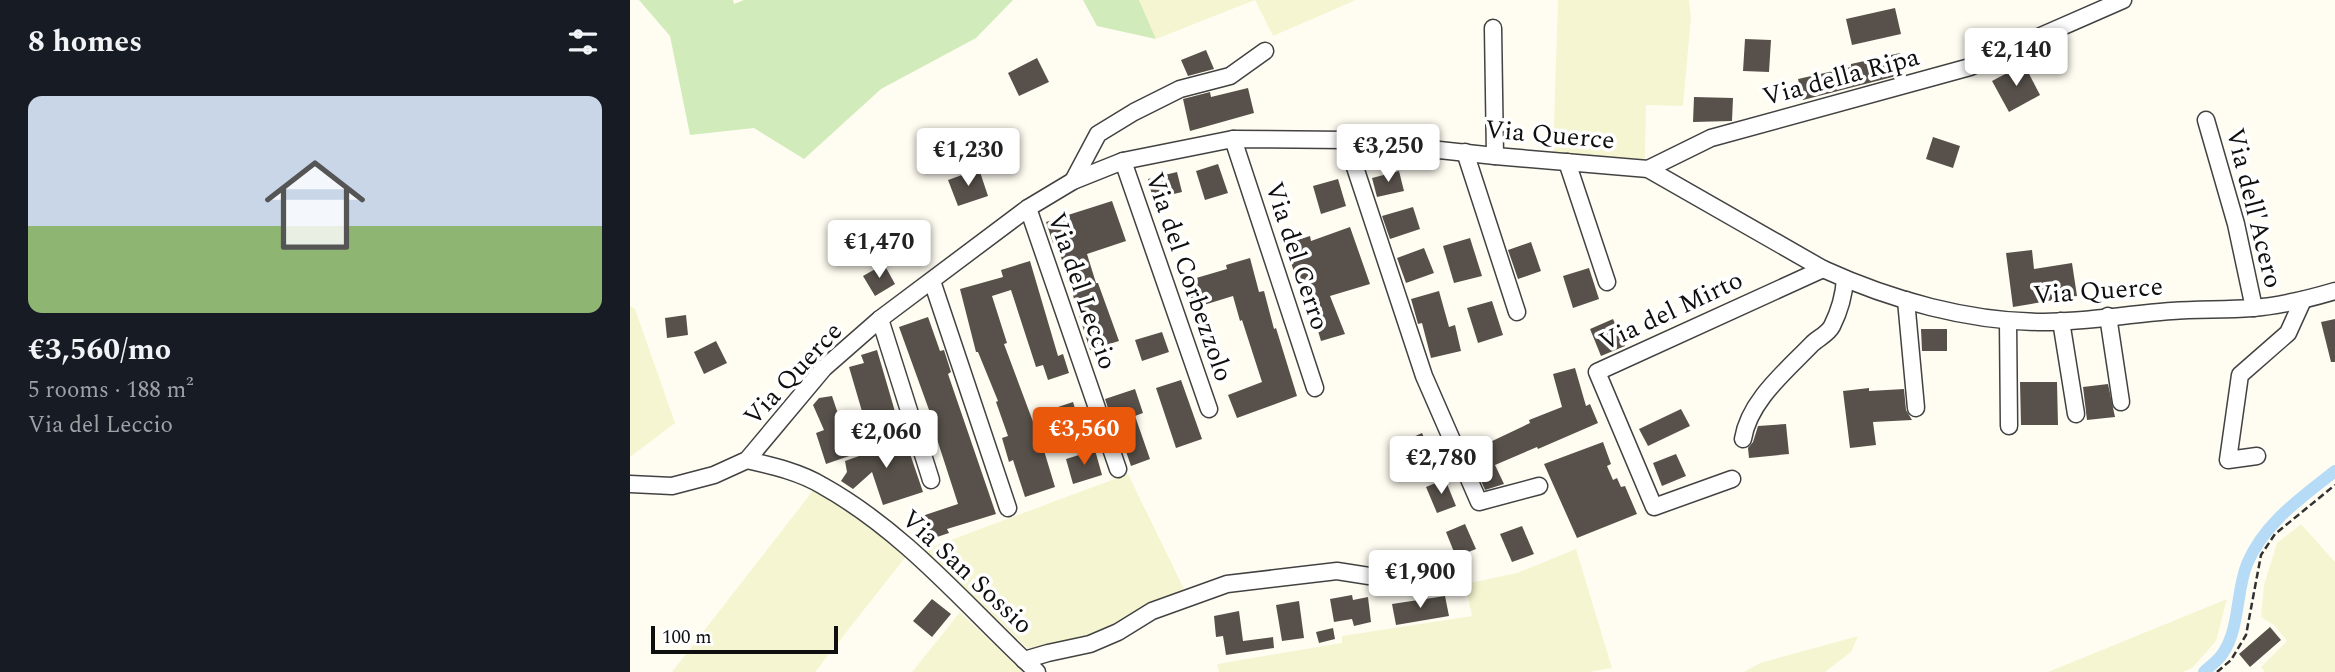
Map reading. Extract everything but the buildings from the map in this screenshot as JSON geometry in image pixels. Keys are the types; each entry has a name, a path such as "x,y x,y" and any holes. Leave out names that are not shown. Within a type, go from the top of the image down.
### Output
{"street":[{"name":"Via della Ripa","path":"1648,169 1711,138 1970,67 2101,6 2123,0"},
{"path":"1493,28 1495,156"},
{"path":"1073,181 1098,134 1180,89 1230,76 1265,51"},
{"name":"Via dell'Acero","path":"2206,120 2236,224 2253,308"},
{"name":"Via Querce","path":"630,484 672,486 714,475 747,460 824,368 880,318 1028,208 1073,181 1124,161 1233,139 1346,140 1648,169 1845,279 1875,292 1992,320 2061,321 2200,309 2253,308 2303,300 2335,291"},
{"name":"Via del Cerro","path":"1233,139 1315,388"},
{"path":"1346,140 1424,376 1479,502 1539,486"},
{"path":"1465,152 1517,312"},
{"name":"Via del Corbezzolo","path":"1124,161 1209,409"},
{"path":"1567,162 1607,282"},
{"name":"Via del Leccio","path":"1028,208 1118,469"},
{"name":"Via del Mirto","path":"1732,479 1654,507 1597,372 1823,269"},
{"path":"1743,439 1745,424 1757,404 1815,341 1830,329 1844,291 1845,279"},
{"path":"932,281 1008,508"},
{"path":"2258,456 2228,460 2240,375 2288,333 2303,300"},
{"path":"1910,301 1922,384"},
{"path":"1910,301 1916,408"},
{"path":"2108,316 2120,402"},
{"path":"880,318 931,480"},
{"path":"2008,321 2009,426"},
{"path":"2061,321 2076,414"},
{"name":"Via San Sossio","path":"747,460 790,471 822,485 870,516 912,549 1037,672"},
{"path":"1024,660 1090,644 1118,632 1152,611 1227,584 1337,570 1369,576"}],"path":[{"path":"2217,672 2231,660 2246,635 2261,555 2275,534 2335,485"}],"green space":[{"path":"639,0 733,0 734,4 744,0 1013,0 976,38 881,89 804,159 754,128 690,135 670,36"},
{"path":"1083,0 1139,0 1156,39 1097,26"},
{"path":"1139,0 1255,0 1156,39"},
{"path":"1255,0 1356,0 1273,36"},
{"path":"1558,0 1689,0 1691,17 1683,106 1646,105 1645,159 1553,153"},
{"path":"630,306 635,309 675,423 630,457"},
{"path":"1128,474 1184,589 1095,634 1028,649 924,550"},
{"path":"815,488 864,521 907,555 815,672 672,672"},
{"path":"2301,524 2335,562 2335,672 2265,672 2261,667 2287,641 2275,626 2261,617 2264,585 2277,543"},
{"path":"1576,549 1612,668 1589,672 1219,672 1217,664 1342,643 1342,636 1472,616 1465,584 1517,573"},
{"path":"2227,599 2216,641 2192,668 2183,672 2048,672"},
{"path":"960,612 1023,672 912,672"},
{"path":"1858,636 1851,652 1825,672 1744,672 1760,663"}],"waterway":[{"path":"2204,672 2219,658 2228,643 2247,564 2254,549 2285,512 2335,471"}]}
